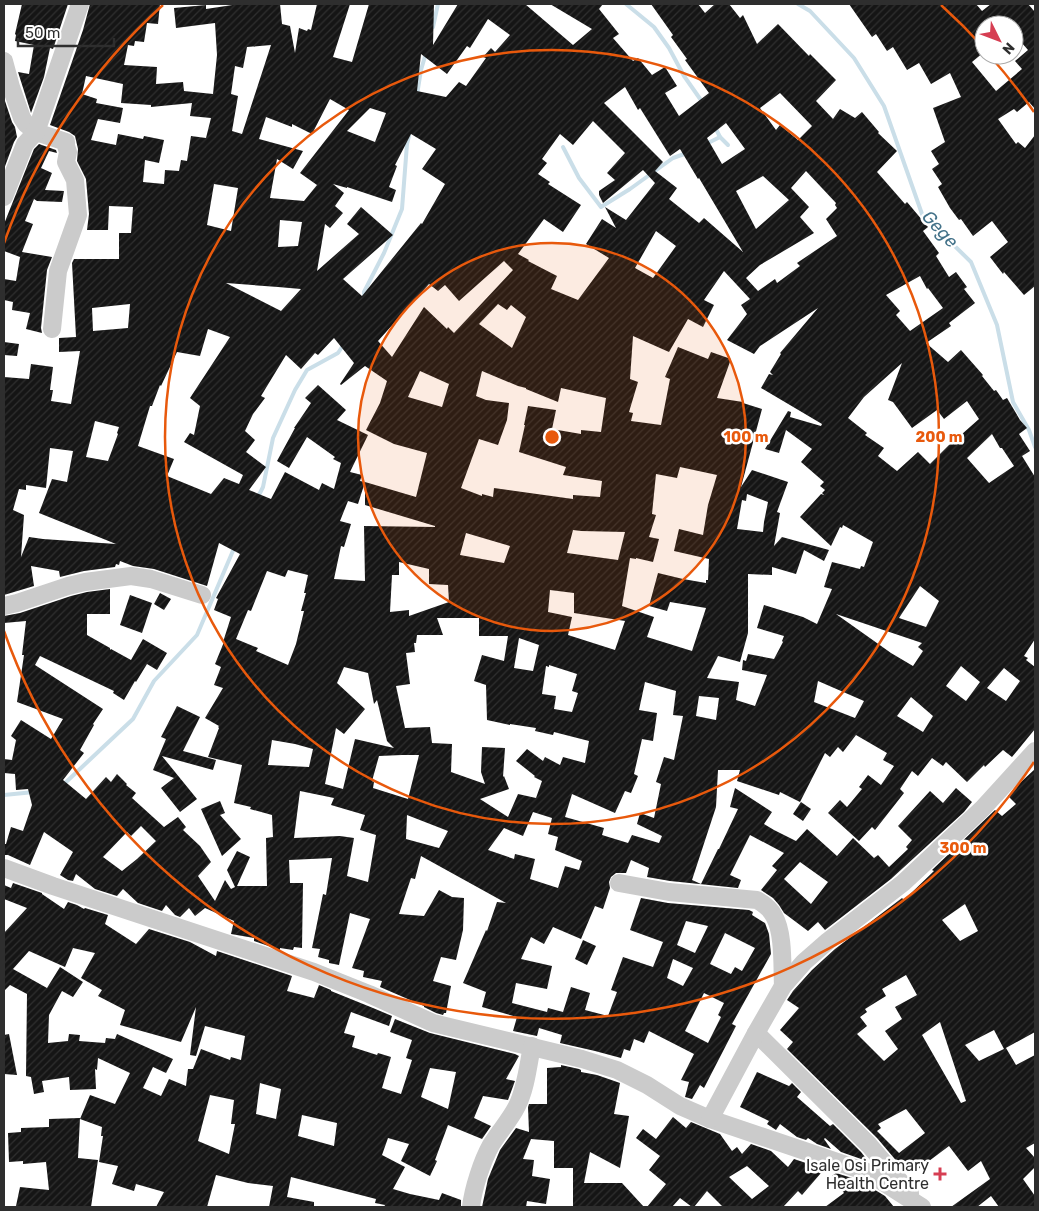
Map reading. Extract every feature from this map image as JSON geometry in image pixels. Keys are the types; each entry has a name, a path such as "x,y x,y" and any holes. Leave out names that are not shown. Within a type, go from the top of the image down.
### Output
{"street":[{"path":"4,197 25,144 36,132 80,4"},
{"path":"4,60 10,87 22,118 36,132 66,142 68,152 66,162 75,180 78,215 58,271 52,329"},
{"path":"4,606 68,586 131,576 151,580 202,596"},
{"path":"710,1119 783,986 804,962 902,883 983,808 1035,750"},
{"path":"4,868 314,972 433,1023 582,1058 617,1070 647,1085 680,1106 710,1119 867,1172 922,1207"},
{"path":"619,883 669,892 757,900 767,906 780,929 783,986"},
{"path":"756,1033 869,1145 922,1207"},
{"path":"471,1207 472,1196 484,1159 522,1096 532,1046"}],"building":[{"path":"22,4 68,4 53,49 50,48 44,77 31,113 18,72 29,74 34,45 15,41"},
{"path":"90,4 160,4 158,24 147,23 144,42 135,41 134,46 128,45 124,65 157,67 156,84 183,82 184,91 213,94 217,55 215,23 176,28 174,8 206,5 206,9 239,4 280,4 282,24 290,26 295,53 299,28 307,31 308,29 311,30 317,4 350,4 333,57 352,62 369,4 434,4 433,45 458,4 525,4 573,45 592,29 550,4 603,4 599,9 619,34 613,38 633,61 638,58 652,75 665,67 677,86 665,93 679,116 709,93 685,60 687,59 671,37 673,35 651,4 698,4 705,13 715,4 729,4 740,18 743,15 757,44 778,24 836,80 816,101 833,119 840,109 855,118 862,112 878,133 897,151 877,172 905,204 907,202 928,227 923,231 939,253 936,256 949,277 956,272 967,287 964,289 975,303 949,323 951,326 926,343 948,362 961,350 994,391 996,390 1003,400 1007,398 1027,428 1019,434 1030,451 1022,456 1035,477 1035,639 1024,656 1035,667 1035,729 1012,757 1003,750 967,782 946,762 943,766 932,758 918,776 912,771 900,789 904,793 875,830 872,827 859,841 828,813 840,800 847,807 862,789 859,787 868,775 881,785 894,766 883,760 887,753 856,735 843,752 838,747 830,757 825,753 800,802 780,792 779,795 737,781 740,770 718,770 716,807 692,880 701,884 738,809 730,807 735,788 772,812 764,824 774,830 796,841 807,829 837,856 853,838 874,858 878,855 889,867 908,849 906,847 912,840 898,826 930,791 943,803 956,788 972,802 964,812 891,879 825,930 818,922 808,931 784,913 773,898 761,890 777,870 772,866 784,853 750,835 730,875 741,880 738,888 670,881 647,877 649,868 631,860 626,873 616,873 611,877 609,882 610,888 603,909 595,906 581,939 553,927 544,944 531,937 521,959 552,966 547,989 516,983 512,1003 547,1012 548,1008 563,1012 571,987 590,993 585,1010 608,1016 617,992 611,990 623,957 653,967 663,942 630,930 641,898 668,903 749,910 753,912 752,915 765,923 769,934 771,954 732,1024 736,1026 704,1088 700,1085 692,1099 685,1097 689,1082 681,1080 694,1054 649,1031 644,1043 634,1039 630,1051 624,1049 621,1058 560,1043 562,1035 539,1028 537,1036 513,1031 517,1017 482,1007 486,992 463,983 487,931 497,902 506,903 421,856 415,879 411,878 399,914 424,916 439,890 452,897 464,898 463,930 456,960 441,957 433,981 451,986 446,1013 443,1015 380,987 382,981 363,977 364,971 352,968 370,919 350,913 339,965 329,963 329,960 318,957 320,949 312,948 323,894 326,895 332,858 289,860 290,883 303,883 302,948 294,947 293,950 280,948 280,950 254,941 254,938 231,934 234,921 205,908 195,916 189,908 180,917 175,915 166,905 162,911 138,903 123,889 117,896 95,889 76,874 73,881 68,880 60,875 73,852 44,832 30,865 4,855 5,844 11,827 23,831 32,805 28,789 16,790 15,774 4,773 4,759 12,760 16,740 11,736 21,720 51,739 63,719 17,702 24,655 22,655 26,621 4,623 4,616 20,613 71,596 110,589 110,614 87,614 87,635 110,648 110,650 131,660 143,639 167,653 157,670 147,664 124,700 113,693 114,691 40,656 35,665 103,709 80,750 84,753 63,780 86,799 106,777 111,782 117,774 136,793 132,798 164,827 178,817 186,827 183,830 200,846 211,862 198,876 215,901 225,880 231,889 235,887 227,870 237,851 250,857 237,886 267,886 266,838 273,837 272,815 234,803 242,765 208,757 219,726 205,718 223,688 214,685 221,667 215,664 231,617 214,610 218,599 216,598 240,554 219,543 207,586 154,569 133,566 120,561 119,565 116,564 115,567 84,571 60,577 59,571 31,566 34,586 4,595 4,377 29,379 31,364 53,367 50,390 53,390 51,401 71,404 80,351 59,352 59,338 76,337 72,263 74,259 119,259 119,233 131,233 133,207 109,206 108,230 87,230 89,214 86,179 77,161 78,149 75,136 50,125 83,30","holes":["488,19 510,35 495,52 491,48 483,57 486,58 466,86 459,82 446,97 417,91 421,54 447,74 467,46 470,48","271,45 242,134 232,131 238,96 231,94 235,66 243,68 247,47","86,76 123,84 121,103 151,105 151,107 192,103 190,116 211,118 206,138 191,136 187,161 181,160 179,171 165,170 164,184 143,182 145,160 159,163 164,140 144,136 143,139 118,134 116,145 91,140 98,119 120,123 123,108 96,103 97,99 82,94","625,87 638,110 640,108 670,156 680,149 743,252 704,218 699,223 669,199 677,188 655,171 663,162 604,103","780,93 812,126 798,140 780,125 776,130 760,108","330,99 349,110 300,173 317,185 304,201 270,198 277,159 293,169 303,151 259,139 266,117 292,127 292,124 312,134","370,108 386,113 375,142 347,131","593,121 625,153 607,173 615,180 599,191 603,203 643,170 655,183 626,220 605,207 616,228 602,219 586,244 609,258 578,300 551,289 557,276 518,254 544,219 563,232 581,205 548,184 550,182 538,174 547,163 542,159 560,134 573,145","726,123 745,149 722,164 707,138","411,134 436,149 422,169 445,184 422,224 362,296 343,279 393,235 361,207 347,224 359,234 317,271 325,224 330,228 343,213 335,206 344,193 333,184 392,202 396,190 389,187 397,166 395,165","806,171 836,203 837,208 826,219 837,236 797,263 800,266 777,283 775,279 758,291 746,278 760,265 814,233 800,217 809,207 791,188","763,176 789,200 756,229 736,191","214,184 238,188 231,231 207,225","280,220 302,222 298,246 278,247","656,231 676,246 653,278 635,268","504,261 513,270 454,333 448,327 447,329 424,307 392,357 378,341 429,284 438,291 445,285 459,301","724,271 750,299 741,305 747,314 727,340 754,354 760,346 818,308 780,353 770,372 773,375 769,374 761,388 822,424 821,426 790,417 791,412 788,411 765,449 779,453 786,430 812,449 801,462 824,482 820,486 825,490 822,493 824,495 821,494 800,517 831,546 840,527 842,528 843,525 873,542 864,567 861,566 860,569 832,562 824,587 832,589 817,624 803,617 764,605 757,628 784,636 774,659 748,654 746,661 743,660 742,670 767,675 755,706 736,700 739,682 707,678 718,656 740,662 748,633 748,574 772,575 772,567 796,574 804,550 824,561 829,550 782,537 774,546 780,513 777,512 788,482 752,470 741,487 762,409 743,402 717,398 731,359 711,352 708,359 678,347 665,377 670,379 661,425 631,421 633,413 629,412 638,382 630,379 633,336 669,352 688,319 703,327 714,305 704,300","920,276 927,289 943,308 910,331 896,315 900,311 886,295","226,283 301,289 281,311","130,304 128,328 93,331 92,308","498,304 507,310 511,305 526,317 512,348 479,324","208,329 230,337 190,398 200,406 194,435 190,433 184,442 243,475 239,484 224,478 211,494 167,476 174,459 138,446 150,406 152,406 160,385 177,352 200,356","334,338 354,363 341,385 365,366 387,381 380,403 366,430 394,444 427,453 416,497 360,481 362,475 350,472 368,435 337,420 346,410 318,385 305,398 311,403 294,428 277,461 289,468 307,437 335,457 333,459 341,463 334,489 322,483 319,490 285,472 271,499 249,490 266,467 246,452 255,440 245,431 253,414 265,398 261,396 286,355 301,369 315,353 318,355","902,363 888,400 893,402 912,428 937,410 944,419 967,401 979,419 930,464 918,452 897,471 878,456 884,448 865,435 867,433 848,418 864,397","420,371 449,384 442,407 408,397","482,371 558,402 561,388 606,398 601,432 581,430 581,434 552,429 556,410 528,406 519,452 566,467 563,475 602,481 600,497 573,495 573,499 494,488 493,497 482,494 482,496 461,488 479,439 498,445 507,420 509,403 486,400 476,396","95,421 119,427 108,461 86,457","992,434 1000,448 1002,448 1014,466 989,483 967,458","50,448 73,451 67,482 52,479 39,513 116,544 29,537 21,557 24,515 13,510 19,489 26,490 26,485 46,488","680,467 717,475 708,505 703,535 679,529 674,551 709,559 708,580 706,580 706,583 658,573 649,606 667,611 670,602 706,608 692,651 647,637 654,617 622,606 630,558 653,562 659,539 649,537 656,515 652,514 656,474 677,478","365,482 365,505 435,527 364,526 365,581 334,579 341,546 344,547 351,524 340,521 348,501 358,504","747,494 768,502 763,532 737,529 742,500 746,501","573,530 625,532 618,560 567,553","466,533 510,546 504,563 460,555","399,562 429,569 429,584 448,585 449,602 409,616 409,610 390,612 392,575 399,575","288,570 308,575 301,611 304,611 296,644 288,665 256,651 258,648 236,639 248,610 251,611 267,571 285,577","920,586 939,601 926,627 899,618","550,590 574,593 574,613 625,621 615,650 568,635 572,617 548,612","836,614 922,643 918,647 923,651 913,666 891,653","437,618 479,618 479,636 508,636 504,661 482,655 474,681 486,685 487,720 536,728 535,731 553,735 554,732 589,741 585,763 563,757 560,765 545,757 543,761 527,749 516,761 534,777 542,781 536,798 518,794 508,817 480,799 509,789 503,777 505,748 482,747 481,772 485,784 451,772 452,744 432,743 430,727 405,728 396,686 410,684 406,653 415,652 414,643 416,643 417,635 443,635","519,638 539,645 533,671 514,668","549,665 577,674 572,691 578,693 572,712 554,709 556,696 542,694 546,666 549,667","961,666 980,682 966,701 946,686","344,667 368,673 374,704 377,700 387,741 394,748 355,739 343,789 325,784 336,728 344,734 365,709 337,683","1004,668 1020,681 1006,701 987,688","818,681 864,701 855,718 814,702","645,682 676,691 673,715 683,716 674,760 664,757 656,782 661,784 654,818 640,813 637,824 662,836 659,843 632,835 628,843 602,835 604,828 565,817 572,794 615,813 625,791 631,793 638,776 634,774 642,739 653,741 657,713 639,710","699,696 719,698 716,720 696,716","911,697 933,716 923,732 897,716","272,740 313,749 309,767 268,765","419,755 408,799 373,788 374,782 372,781 379,756","300,791 334,798 331,805 365,815 360,830 376,835 368,882 347,876 354,838 340,836 294,838","533,812 552,818 548,834 558,837 555,850 582,861 579,870 565,866 558,888 530,879 535,859 515,854 514,859 488,850 504,828 523,836","407,815 448,831 439,848 406,839","141,826 156,841 122,871 103,857 127,832 131,836","800,862 828,882 811,904 784,879","686,921 708,926 695,953 677,945","725,933 755,948 742,971 735,967 731,974 710,964","673,959 693,968 683,986 667,978","704,993 724,1003 718,1015 721,1017 708,1043 685,1031"]},
{"path":"849,4 976,4 982,11 991,4 1028,4 1035,12 1035,109 1029,102 1017,112 1014,109 998,119 1016,144 1018,142 1025,148 1035,135 1035,286 1024,295 1004,272 1003,274 990,257 1008,242 992,221 973,236 961,219 959,220 950,208 938,187 942,184 932,169 939,164 931,151 945,142 933,108 961,97 950,73 931,84 919,63 907,70 893,47 887,51 876,34 872,37"},
{"path":"4,98 17,137 4,169"},
{"path":"39,144 56,150 57,153 49,151 41,168 52,173 45,190 64,191 62,202 37,201 34,199 25,221 33,224 22,252 52,257 47,270 42,333 26,329 30,313 12,310 13,302 4,300 4,279 16,281 20,257 4,251 4,224 34,149"},
{"path":"4,342 19,344 17,356 4,355"},
{"path":"160,593 171,599 164,610 154,604"},
{"path":"130,595 152,603 142,633 120,625"},
{"path":"177,706 200,717 183,751 216,760 213,770 162,756 197,799 180,812 161,788 174,778 153,770 166,739 161,737"},
{"path":"1035,769 1035,1032 1006,1048 1016,1065 1035,1055 1035,1143 1026,1148 1035,1158 1035,1167 1023,1179 1035,1196 1035,1207 999,1207 991,1196 977,1207 951,1207 990,1179 981,1161 968,1171 949,1146 917,1170 912,1163 905,1171 877,1138 787,1049 793,1042 780,1030 799,1008 787,1000 812,970 835,949 902,898 904,900 934,871 932,870 995,810 1002,816 1016,804 1008,796","holes":["965,904 978,931 960,941 942,920","906,975 917,995 895,1007 902,1019 885,1031 898,1049 884,1061 857,1034 867,1026 860,1017 867,1012 865,1009 886,996 882,989","940,1022 966,1101 961,1103 922,1035","994,1030 1004,1049 979,1061 965,1045","906,1109 925,1133 899,1153 877,1131 881,1128 878,1124"]},
{"path":"220,801 225,813 220,815 241,839 222,856 201,809"},
{"path":"801,802 811,809 803,821 793,814"},
{"path":"13,883 42,893 64,909 68,902 84,909 108,915 105,924 136,944 149,929 190,942 216,956 217,951 292,976 287,991 314,998 319,985 392,1016 389,1026 351,1012 344,1033 355,1036 352,1047 377,1055 378,1053 391,1057 382,1088 401,1094 412,1060 406,1058 412,1040 390,1032 395,1019 430,1033 519,1056 506,1079 515,1081 508,1100 483,1096 474,1118 491,1126 482,1139 448,1125 435,1160 437,1161 430,1176 401,1161 409,1144 388,1138 382,1155 405,1167 393,1189 439,1200 442,1193 461,1200 461,1207 384,1207 385,1205 375,1203 376,1199 291,1177 287,1197 314,1202 314,1207 269,1207 273,1186 248,1183 216,1175 207,1207 156,1207 164,1192 136,1184 134,1191 112,1184 118,1166 99,1162 103,1136 101,1136 102,1127 80,1119 90,1095 115,1104 130,1073 98,1058 97,1070 95,1069 96,1089 70,1090 69,1077 42,1081 44,1092 34,1094 31,1077 26,1076 27,994 10,985 4,991 4,933 27,908 4,899 4,885 11,888","holes":["73,948 95,953 81,978 102,990 98,996 125,1010 120,1025 181,1042 196,1007 190,1055 196,1056 205,1026 245,1036 241,1060 231,1057 230,1060 201,1049 193,1069 188,1069 186,1086 169,1079 161,1096 143,1088 153,1067 166,1073 173,1059 117,1034 115,1039 106,1038 105,1043 79,1041 80,1035 69,1034 68,1041 48,1043 49,1015 62,991 73,997 83,982 60,967 47,988 13,969 29,951 65,967","430,1068 456,1072 448,1109 421,1097","260,1083 281,1089 276,1119 256,1114","210,1095 234,1100 231,1124 235,1124 229,1154 198,1141","302,1115 337,1123 334,1146 298,1136"]},
{"path":"583,940 596,946 587,965 575,959"},
{"path":"9,1034 17,1075 4,1074 4,1035"},
{"path":"561,1065 620,1083 614,1114 629,1116 620,1168 590,1152 584,1183 622,1183 644,1207 573,1207 573,1168 554,1168 554,1141 531,1139 523,1159 534,1160 532,1176 550,1179 546,1204 527,1201 526,1207 482,1207 488,1179 500,1150 516,1128 529,1132 529,1104 547,1104 547,1068 561,1067"},
{"path":"757,1072 789,1086 792,1083 801,1092 797,1097 830,1126 833,1124 861,1152 865,1157 864,1160 841,1152 825,1138 831,1149 817,1144 808,1138 806,1140 797,1137 780,1124 776,1130 767,1124 769,1121 740,1107"},
{"path":"673,1117 686,1128 691,1122 720,1134 732,1151 737,1147 742,1154 751,1144 771,1151 788,1167 794,1159 809,1164 821,1173 802,1195 798,1191 783,1207 723,1207 707,1191 694,1207 680,1198 672,1207 647,1207 666,1184 649,1170 660,1156 636,1138 643,1129 656,1139","holes":["747,1166 769,1186 752,1199 729,1177"]},
{"path":"80,1118 78,1158 98,1160 91,1207 16,1206 20,1187 49,1190 46,1162 23,1164 23,1161 9,1162 8,1133 21,1132 21,1128 49,1127 49,1119"},
{"path":"836,1173 852,1178 856,1184 860,1181 862,1182 885,1196 894,1207 825,1207 844,1193 832,1176"}],"waterway":[{"path":"433,27 438,4"},
{"path":"626,4 654,27 703,103"},
{"name":"Gege","path":"798,4 810,11 854,58 884,106 922,214 971,262 997,325 1013,402 1029,430 1035,447"},
{"path":"417,95 426,53"},
{"path":"715,127 720,137 728,145"},
{"path":"364,298 364,292 384,253 402,209 409,136"},
{"path":"706,144 720,137"},
{"path":"563,147 579,178 601,207 673,158 687,153"},
{"path":"258,497 263,487 273,438 295,390 307,370 338,353 344,344"},
{"path":"64,784 133,719 154,681 197,635 235,546"},
{"path":"4,795 34,792"}],"place":[{"name":"Isale Osi Primary Health Centre","path":"940,1174"}]}
